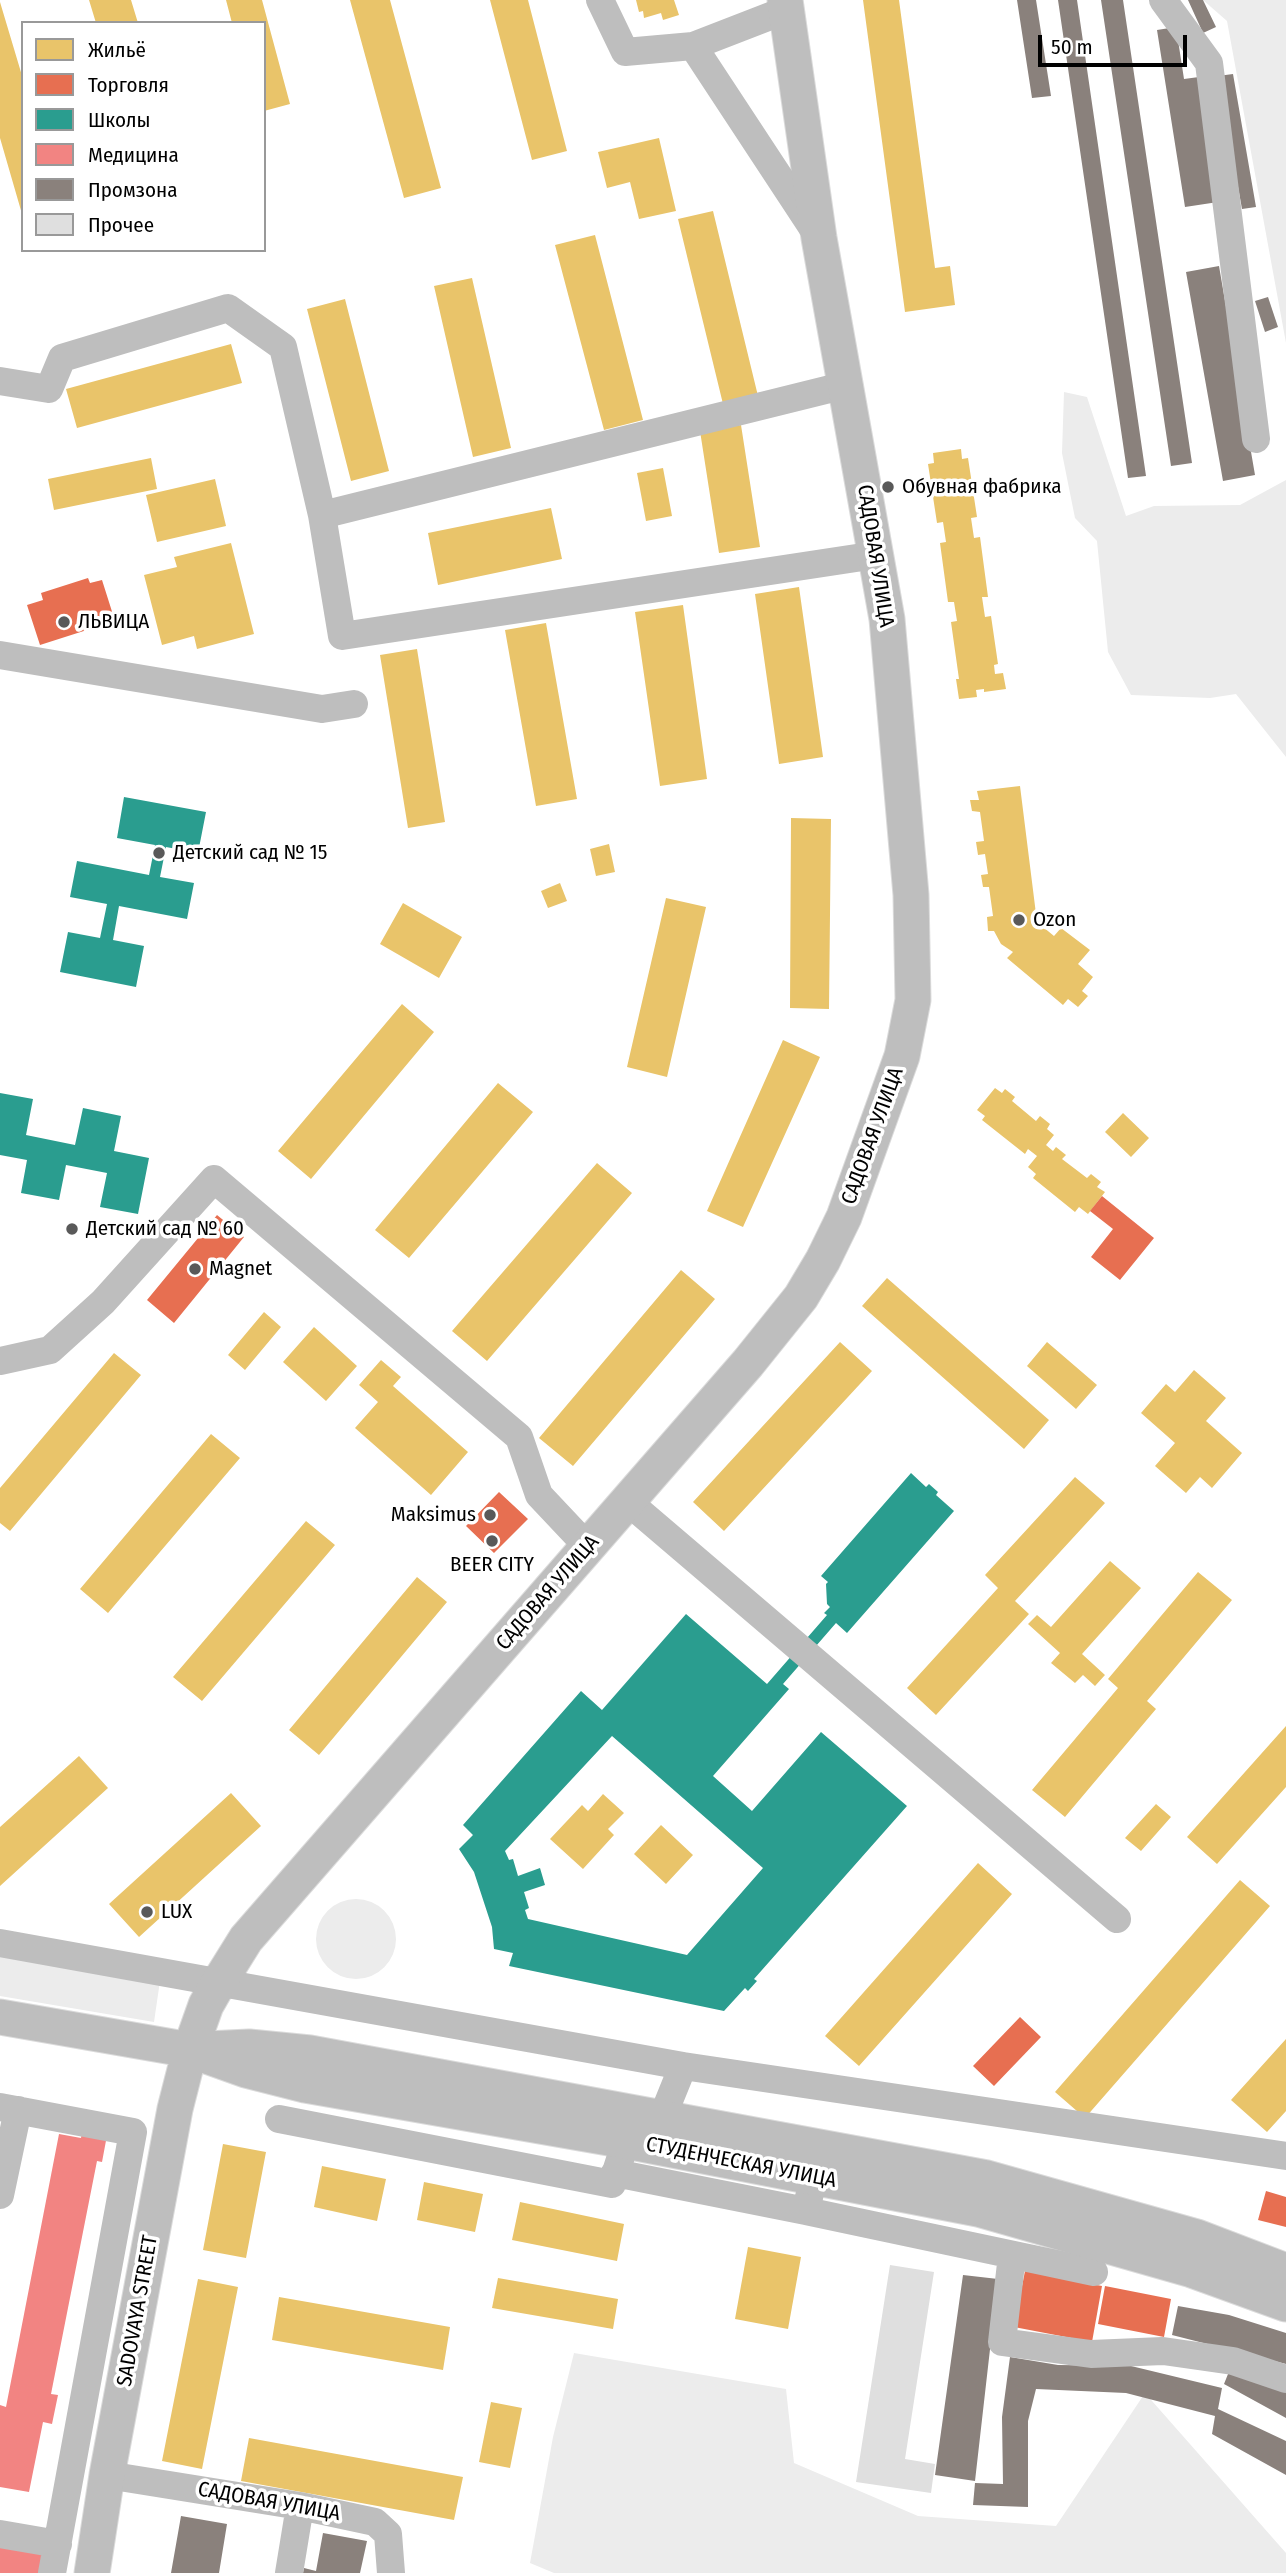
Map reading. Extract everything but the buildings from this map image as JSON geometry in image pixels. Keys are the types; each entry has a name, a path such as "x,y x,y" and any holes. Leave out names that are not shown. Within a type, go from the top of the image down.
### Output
{"main road":[{"name":"САДОВАЯ УЛИЦА","path":"190,2050 206,2005 246,1938 748,1363 801,1297 844,1217 902,1056 913,1000 911,895 887,619 820,238 786,5"},
{"name":"СТУДЕНЧЕСКАЯ УЛИЦА","path":"0,2017 190,2050 246,2070 305,2085 621,2157 814,2176 978,2209 1192,2270 1286,2304"},
{"name":"СТУДЕНЧЕСКАЯ УЛИЦА","path":"190,2050 248,2047 310,2053 986,2178 1197,2237 1286,2271"},
{"name":"SADOVAYA STREET","path":"92,2573 107,2475 175,2109 190,2050"}],"street":[{"path":"600,0 625,52 693,46 786,5"},
{"path":"1163,0 1209,63 1256,439"},
{"path":"693,46 820,238"},
{"path":"0,381 49,389 62,358 228,308 283,347 322,515 342,636 876,555"},
{"path":"322,515 846,386"},
{"path":"0,655 322,709 354,704"},
{"path":"0,1362 50,1350 103,1301 214,1179 519,1437 539,1495 588,1547"},
{"path":"627,1502 1117,1919"},
{"path":"0,1944 683,2066 1286,2156"},
{"path":"662,2118 683,2066"},
{"path":"0,2195 9,2108 133,2132 52,2573"},
{"path":"279,2119 612,2184 621,2157 806,2211 1094,2272"},
{"path":"806,2211 814,2176"},
{"path":"1013,2255 1002,2342 1091,2354 1163,2351 1233,2361 1286,2379"},
{"name":"САДОВАЯ УЛИЦА","path":"107,2475 300,2506 375,2522 388,2534 391,2573"},
{"path":"289,2573 300,2506"},
{"path":"0,2533 58,2544"}],"shaded area":[{"path":"1203,0 1286,0 1286,343 1227,21"},
{"path":"1064,392 1087,397 1126,516 1154,506 1240,505 1286,480 1286,757 1236,694 1210,698 1131,695 1108,652 1097,541 1075,518 1062,453"},
{"path":"356,1899 371,1902 384,1911 393,1924 396,1939 393,1954 384,1967 371,1976 356,1979 341,1976 328,1967 319,1954 316,1939 319,1924 328,1911 341,1902"},
{"path":"0,1953 160,1981 154,2022 0,1996"},
{"path":"574,2353 786,2389 794,2463 918,2516 1056,2526 1145,2393 1286,2553 1286,2573 554,2573 530,2563 553,2437"}],"place":[{"name":"Обувная фабрика","path":"888,487"},
{"name":"ЛЬВИЦА","path":"64,622"},
{"name":"Детский сад № 15","path":"159,853"},
{"name":"Ozon","path":"1019,920"},
{"name":"Детский сад № 60","path":"72,1229"},
{"name":"Magnet","path":"195,1269"},
{"name":"Maksimus","path":"490,1515"},
{"name":"BEER CITY","path":"492,1541"},
{"name":"LUX","path":"147,1912"}]}
